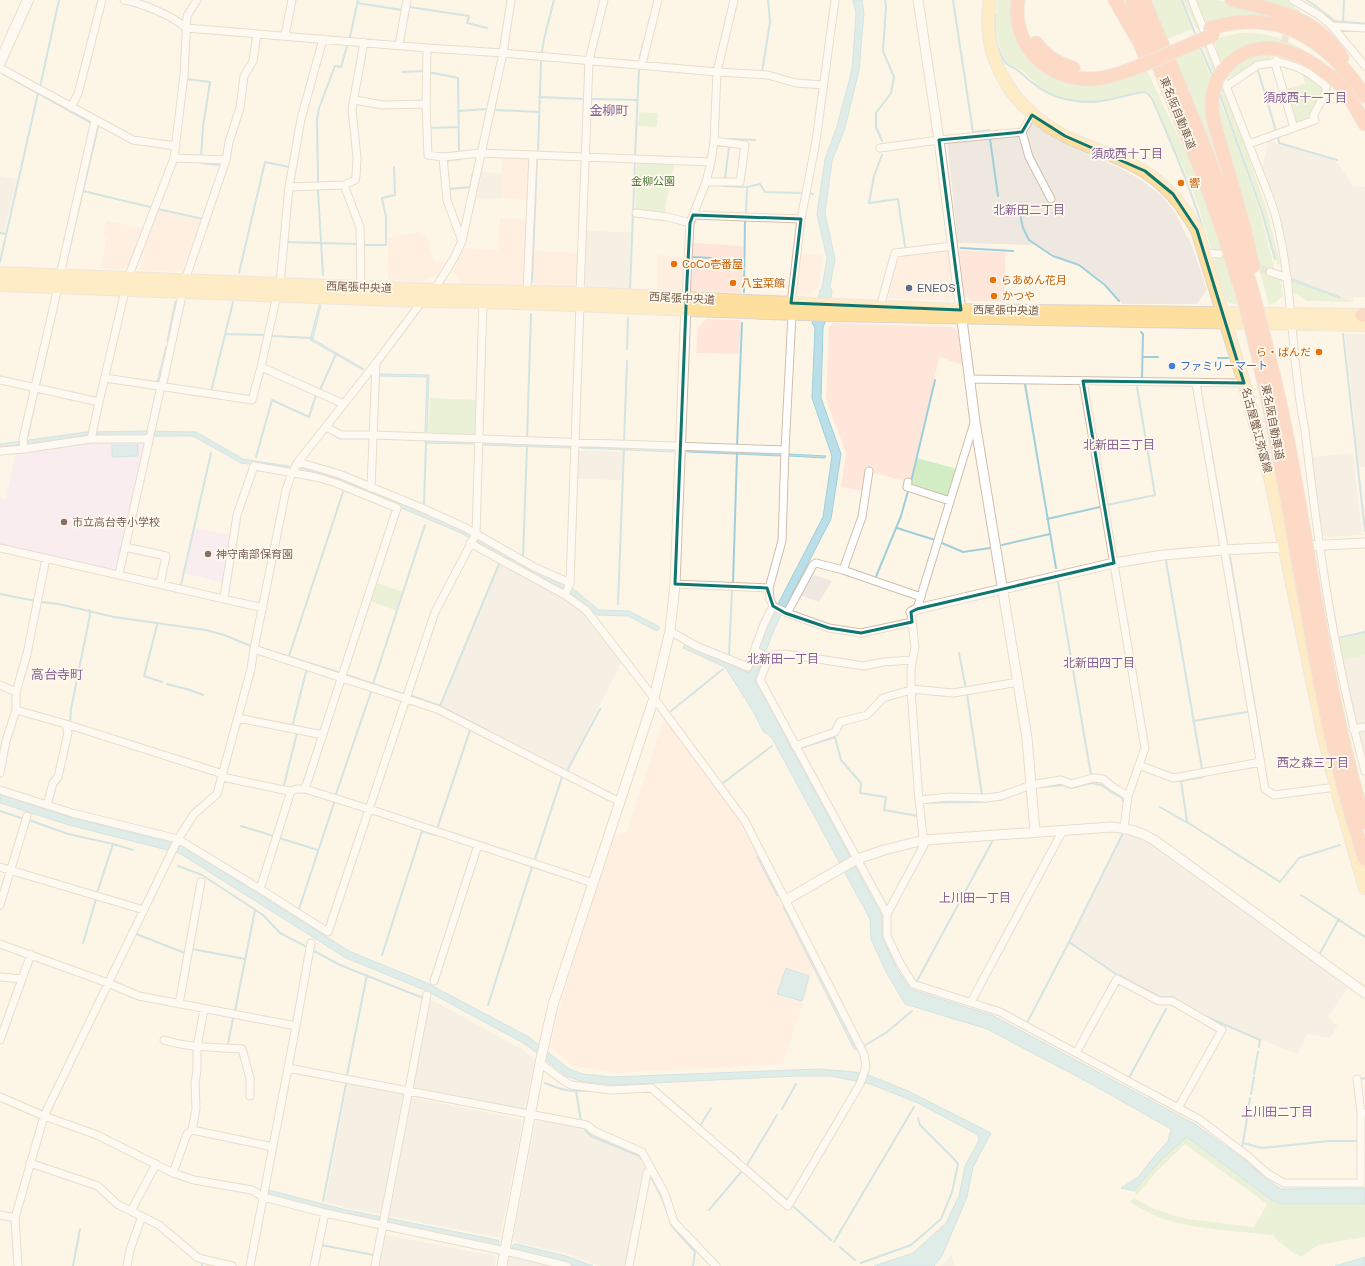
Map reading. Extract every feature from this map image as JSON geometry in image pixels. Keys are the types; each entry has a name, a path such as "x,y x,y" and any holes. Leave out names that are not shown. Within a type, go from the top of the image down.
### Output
{"highway":[{"path":"1018,0 1018,27 1024,41 1039,60 1055,72 1072,77 1095,79 1120,74 1139,62 1230,23 1251,21 1272,23 1286,27 1301,34 1322,48 1355,81"},
{"path":"1027,0 1025,16 1029,32 1040,49 1058,63 1073,68 1090,70 1139,62"},
{"path":"1114,0 1140,43 1191,155 1206,183"},
{"name":"東名阪自動車道","path":"1132,0 1252,294 1261,365 1271,408 1316,659 1331,734 1358,842 1365,859"},
{"name":"東名阪自動車道","path":"1144,0 1195,126 1234,231 1271,364 1293,469 1332,690 1345,748 1365,823"},
{"path":"1232,0 1284,12 1306,23 1328,41 1338,52 1365,96"},
{"path":"1211,32 1242,29 1265,31 1285,36 1304,45 1319,56 1340,84 1365,124"},
{"path":"1252,294 1244,227 1214,122 1212,110 1212,97 1217,79 1232,59 1250,50 1262,48 1287,51 1306,59 1340,84"}],"main road":[{"path":"0,62 28,0"},
{"name":"名古屋蟹江弥富線","path":"990,0 988,21 992,52 998,69 1009,88 1020,102 1032,115 1065,136 1135,166 1160,182 1173,194 1184,208 1196,230 1244,383 1271,482 1336,787 1358,842 1365,888"},
{"name":"西尾張中央道","path":"0,273 59,281 278,289 422,301 580,299 792,309 961,314 1291,319 1364,318"},
{"name":"西尾張中央道","path":"0,285 59,281"},
{"name":"西尾張中央道","path":"278,289 361,287 527,292 580,299"},
{"name":"西尾張中央道","path":"835,310 880,307 961,314"}],"street":[{"path":"71,107 78,94 102,0"},
{"path":"127,0 178,21 186,28 768,75 796,83 823,85"},
{"path":"92,436 127,284 174,158 184,75 187,16 197,0"},
{"path":"285,35 292,0"},
{"path":"399,45 407,0"},
{"path":"18,1266 15,1218 44,1116 177,841 194,814 217,794 251,669 286,490 292,474 298,462 376,363 422,301 435,290 462,241 503,53 511,0"},
{"path":"568,589 576,442 589,60 604,0"},
{"path":"642,64 658,0"},
{"path":"502,1266 540,1062 553,1005 654,698 670,631 675,584 690,223 712,162 717,72 734,0"},
{"path":"835,0 816,141 801,219 792,309 782,541 769,588 770,599 774,607 786,613 829,628 862,633 912,622"},
{"path":"918,0 940,140 975,422 1027,738 1035,832"},
{"path":"1192,0 1227,86 1275,214 1288,278 1291,319 1319,545 1330,611 1354,729 1365,771"},
{"path":"1296,3 1319,15 1332,26 1365,66"},
{"path":"1332,26 1365,28"},
{"path":"119,574 184,286 226,160 229,142 240,108 244,76 253,61 257,34"},
{"path":"105,378 252,400 261,367 278,289 289,188 301,119 322,39"},
{"path":"289,188 344,185 355,180 356,158 352,109 364,42"},
{"path":"427,48 426,104 428,155 443,157 482,154 533,155 712,162"},
{"path":"1227,86 1258,65 1277,59"},
{"path":"1249,144 1314,120 1313,116 1326,92 1326,86 1310,74 1300,68 1280,62 1277,59"},
{"path":"1277,59 1294,128"},
{"path":"0,68 133,140 176,146"},
{"path":"354,100 384,105 426,104"},
{"path":"1032,115 1022,132 1029,157 1051,199"},
{"path":"24,445 35,388 95,120"},
{"path":"880,148 940,140 1022,132"},
{"path":"706,182 740,182 745,145 714,141"},
{"path":"527,292 533,155"},
{"path":"443,157 447,200 462,241"},
{"path":"174,158 226,160"},
{"path":"344,185 360,228 361,287"},
{"path":"636,213 668,217 690,223"},
{"path":"693,215 801,219"},
{"path":"880,307 895,252 953,246"},
{"path":"1204,253 1219,254"},
{"path":"1270,272 1288,278"},
{"path":"0,790 49,806 177,841 260,889 328,932 435,612 473,539 483,301"},
{"path":"371,488 376,363"},
{"path":"261,367 344,404"},
{"path":"969,379 1244,383"},
{"path":"0,380 99,402"},
{"path":"1083,381 1145,748 1128,796 1124,828"},
{"path":"1196,383 1265,789 1274,794 1336,787"},
{"path":"886,914 924,845 919,800 910,669 915,647 912,622 914,610 920,597 975,422"},
{"path":"326,427 341,435 785,450"},
{"path":"0,451 24,445 92,436 150,435"},
{"path":"298,462 338,474 422,508 464,527 473,539 568,589"},
{"path":"224,598 237,515 254,466 292,474 316,477 336,483 396,508 305,789"},
{"path":"843,570 862,517 869,471"},
{"path":"1271,482 1310,478"},
{"path":"908,482 907,487 950,501"},
{"path":"473,539 534,568 568,589 654,698 746,821 864,1054 866,1067 860,1084 788,1206 651,1088 611,1090 571,1085 540,1062"},
{"path":"914,610 1002,588 1114,563 1163,555 1224,550 1365,543"},
{"path":"125,547 166,556 160,584"},
{"path":"0,548 263,608"},
{"path":"0,772 6,741 16,710 16,692 27,654 46,558"},
{"path":"786,613 813,564 816,563 843,570 920,597"},
{"path":"675,584 769,588"},
{"path":"670,631 696,646 748,667 774,607"},
{"path":"254,649 437,709 620,802"},
{"path":"754,651 769,657 773,655 785,654 864,666 883,662 912,660"},
{"path":"769,657 760,680 886,914 887,936 900,963 913,984 1000,1012 1199,1119 1268,1174 1284,1183 1360,1183 1363,1113 1357,1078"},
{"path":"795,746 835,732 840,722 867,715 883,698 911,689 953,693 1019,682"},
{"path":"0,685 16,692"},
{"path":"16,710 69,725 223,776 291,791 305,789 593,883"},
{"path":"238,718 323,735"},
{"path":"49,806 53,782 58,776 69,725"},
{"path":"1354,729 1365,726"},
{"path":"1139,765 1173,778 1261,762"},
{"path":"919,800 949,797 986,798 1001,796 1031,784 1061,780 1071,784 1093,778 1103,779 1128,796"},
{"path":"260,889 291,791"},
{"path":"0,905 27,816"},
{"path":"786,900 856,860 884,850 924,840 1112,827 1124,828 1138,832 1154,840 1365,993"},
{"path":"971,1002 1063,830"},
{"path":"434,981 478,845"},
{"path":"0,867 144,910"},
{"path":"179,1004 201,882"},
{"path":"250,1266 311,943"},
{"path":"0,944 31,954 140,996 296,1026"},
{"path":"0,1040 31,954"},
{"path":"0,977 22,979"},
{"path":"1076,1053 1117,979 1160,1000 1172,1001 1222,1030 1178,1108"},
{"path":"375,1266 427,995"},
{"path":"173,1173 187,1134 192,1130 196,1109 195,1083 197,1070 197,1047 204,1009"},
{"path":"164,1040 197,1047 242,1049 250,1078 250,1096"},
{"path":"288,1068 587,1125 594,1131 642,1152 665,1194 674,1222 716,1266"},
{"path":"0,1097 44,1116 97,1135 173,1173 194,1180 252,1190 263,1197 325,1213 567,1266"},
{"path":"192,1130 273,1147"},
{"path":"30,1163 98,1186 117,1204 159,1225 198,1258 232,1266"},
{"path":"131,1211 156,1164"},
{"path":"629,1266 647,1173 651,1168"},
{"path":"314,1266 325,1213"},
{"path":"0,1215 15,1218"},
{"path":"127,1266 130,1250 142,1216"}],"highlighted area":[{"path":"1032,115 1065,136 1145,171 1173,194 1197,230 1244,383 1083,381 1114,563 917,609 911,612 912,622 861,633 829,628 785,613 773,606 767,588 675,584 687,281 690,223 693,215 801,219 791,303 961,310 939,140 1022,132"}],"shaded area":[{"path":"1032,123 1059,141 1124,170 1160,194 1174,211 1192,246 1207,290 1197,304 1122,304 1106,284 1081,265 1060,258 1038,245 958,243 947,142 1026,132"},
{"path":"1268,141 1336,161 1353,186 1365,187 1365,297 1353,297 1353,302 1291,278 1277,214 1262,168"},
{"path":"502,158 528,159 531,162 529,200 501,198"},
{"path":"482,172 502,173 501,199 477,198"},
{"path":"0,176 17,179 4,233 0,232"},
{"path":"157,210 201,220 182,272 139,270 145,254 140,252"},
{"path":"500,218 529,220 525,284 522,286 461,283 453,272 464,248 498,250"},
{"path":"106,220 144,229 129,268 100,269 107,238 103,236"},
{"path":"586,231 631,232 629,289 586,287"},
{"path":"420,232 421,236 426,235 434,261 447,260 436,276 422,282 388,280 388,238"},
{"path":"692,243 743,246 742,293 690,290"},
{"path":"959,250 1005,252 1006,302 971,301 964,295"},
{"path":"534,251 579,253 578,284 575,287 533,285"},
{"path":"948,251 953,295 949,300 883,298 897,256"},
{"path":"800,252 824,256 818,287 810,295 798,294 796,292"},
{"path":"658,255 684,257 683,289 681,291 657,290"},
{"path":"706,319 741,320 739,354 696,353 698,328"},
{"path":"833,323 953,327 959,332 963,365 939,357 911,483 867,471 863,491 841,487 846,453 826,400 829,327"},
{"path":"1345,334 1365,334 1365,467 1359,467"},
{"name":"市立高台寺小学校","path":"143,440 146,443 119,565 110,570 0,545 0,497 6,499 16,452 87,442"},
{"path":"578,450 623,452 622,480 577,479"},
{"path":"1353,453 1362,535 1327,537 1321,533 1310,457"},
{"name":"神守南部保育園","path":"194,528 230,535 224,583 184,573"},
{"path":"500,563 585,612 622,661 567,770 441,706"},
{"path":"811,574 832,581 819,602 800,595"},
{"path":"1365,655 1365,724 1360,725 1355,723 1343,660"},
{"path":"668,721 745,825 785,906 783,908 814,969 783,1064 614,1073 572,1065 550,1047 563,995 613,837 627,832 663,722"},
{"path":"1365,730 1365,760 1358,735"},
{"path":"1124,833 1145,840 1349,986 1328,1017 1338,1026 1330,1038 1307,1034 1298,1054 1238,1031 1205,1015 1173,996 1160,996 1116,973 1070,942"},
{"path":"430,999 522,1049 535,1060 525,1107 522,1109 416,1089 413,1084"},
{"path":"348,1082 403,1093 405,1095 383,1212 380,1214 351,1209 325,1202"},
{"path":"414,1098 520,1119 523,1121 500,1238 388,1216 411,1100"},
{"path":"539,1119 581,1127 591,1136 638,1157 646,1170 627,1266 601,1266 568,1254 516,1242 513,1239 536,1121"},
{"path":"386,1235 495,1256 495,1266 377,1266 383,1237"},
{"path":"513,1255 559,1266 508,1266 510,1256"},
{"path":"951,1255 955,1266 941,1266"}],"green space":[{"path":"998,0 1013,0 1012,12 1056,77 1146,68 1199,181 1222,248 1238,304 1227,302 1221,294 1212,261 1219,256 1218,251 1211,249 1196,199 1152,95 1147,91 1143,91 1107,100 1090,101 1063,97 1046,90 1023,71 1008,64 1003,56 998,41 996,24"},
{"path":"1151,0 1181,0 1193,29 1167,39"},
{"path":"1184,0 1187,0 1198,27 1196,28"},
{"path":"1196,0 1215,0 1246,6 1290,20 1207,24"},
{"path":"1259,0 1289,0 1295,4 1293,11"},
{"path":"1239,33 1276,37 1293,44 1310,55 1309,56 1290,48 1221,65 1214,39"},
{"path":"1202,43 1204,43 1236,120 1266,208 1280,262 1278,266 1263,211"},
{"path":"1198,44 1238,147 1260,212 1275,270 1268,269 1269,275 1277,278 1282,284 1283,296 1276,302 1269,305 1223,136 1220,157 1215,159 1173,54"},
{"path":"1275,54 1272,57 1251,64 1237,76 1229,77 1225,75 1250,55"},
{"path":"1301,70 1324,88 1310,120 1297,125 1294,123 1285,90 1305,84"},
{"path":"639,112 658,113 657,127 638,126"},
{"name":"金柳公園","path":"637,162 674,164 664,215 635,212"},
{"path":"1292,281 1353,302 1307,301 1293,292"},
{"path":"430,398 478,400 477,432 474,436 428,435"},
{"path":"917,458 957,469 950,494 946,496 911,485"},
{"path":"374,582 403,592 397,611 368,600"},
{"path":"1365,633 1365,655 1343,660 1339,639"},
{"path":"1187,1137 1271,1201 1281,1204 1365,1204 1365,1237 1318,1245 1301,1257 1286,1248 1273,1235 1218,1230 1176,1223 1163,1219 1130,1202 1134,1198 1154,1209 1187,1219 1254,1227 1267,1204 1185,1144 1155,1173 1137,1195 1134,1191 1159,1162"}],"water":[{"path":"853,0 862,0 864,13 859,70 845,128 832,161 825,213 835,259 830,286 832,292 823,327 821,398 841,454 831,519 775,627 755,680 882,916 882,937 896,967 910,989 994,1016 1195,1124 1245,1160 1265,1178 1281,1189 1365,1188 1365,1204 1281,1204 1271,1200 1187,1137 1159,1162 1134,1191 1121,1188 1138,1177 1168,1141 1171,1129 1095,1086 987,1029 905,1004 886,972 871,939 870,919 772,738 763,731 753,711 725,667 683,648 685,644 749,673 767,625 823,517 832,456 812,398 815,328 812,323 820,290 822,288 827,258 817,214 825,159 837,126 852,70 856,13"},
{"path":"1306,0 1311,2 1336,21 1365,23 1365,25 1336,24 1322,11"},
{"path":"1293,279 1340,297 1340,298 1292,281"},
{"path":"175,301 177,302 169,341 167,341"},
{"path":"319,305 321,305 313,339 364,369 363,370 310,340"},
{"path":"166,346 168,347 159,382 157,382"},
{"path":"380,374 429,375 427,432 425,432 427,377 380,376"},
{"path":"87,432 196,432 243,459 289,466 289,470 241,463 193,436 88,436 0,448 0,444"},
{"path":"425,440 474,441 474,444 425,443"},
{"path":"482,442 571,445 571,448 482,445"},
{"path":"112,445 138,445 138,456 112,457"},
{"path":"581,445 673,449 673,452 581,448"},
{"path":"688,450 782,453 782,456 687,452"},
{"path":"789,454 826,456 825,458 789,456"},
{"path":"301,467 315,469 339,477 463,529 532,569 571,587 599,610 629,611 660,628 657,631 628,616 597,615 569,592 533,575 461,533 337,481 301,472"},
{"path":"0,794 69,817 181,845 349,951 427,983 529,1037 569,1069 583,1074 611,1077 819,1069 866,1074 908,1091 991,1133 973,1167 967,1197 942,1256 934,1266 874,1266 913,1253 946,1223 959,1196 965,1166 979,1140 978,1135 918,1103 870,1084 830,1076 797,1076 614,1085 581,1081 566,1076 525,1044 427,991 346,958 179,853 69,825 0,803"},
{"path":"760,856 779,894 777,896 757,857"},
{"path":"785,906 857,1047 857,1050 854,1049 783,907"},
{"path":"786,968 809,976 802,1001 777,994"},
{"path":"269,1190 342,1209 497,1240 499,1241 499,1245 496,1246 340,1214 269,1196"},
{"path":"516,1244 566,1256 593,1266 574,1266 560,1261 514,1251 512,1249 513,1245"},
{"path":"1365,1257 1365,1266 1335,1266"}],"waterway":[{"path":"40,87 59,0"},
{"path":"350,37 358,0"},
{"path":"542,52 554,0"},
{"path":"762,72 770,22 768,0"},
{"path":"882,141 876,127 876,113 891,93 894,77 883,51 886,6 885,0"},
{"path":"953,0 973,132 989,130"},
{"path":"1182,0 1196,36"},
{"path":"1343,23 1344,0"},
{"path":"357,3 402,10"},
{"path":"409,7 469,16 467,23 487,28"},
{"path":"995,15 996,39 1005,62 1045,91 1062,98 1082,102 1102,101 1140,92 1144,92 1149,95 1153,101 1180,165 1203,229"},
{"path":"640,58 643,44"},
{"path":"318,181 317,120 319,108 335,66 341,67 347,46"},
{"path":"1200,46 1213,77"},
{"path":"538,152 541,61"},
{"path":"1257,67 1276,131"},
{"path":"635,156 639,69"},
{"path":"402,72 424,71"},
{"path":"429,72 458,78 459,152"},
{"path":"3,74 91,123"},
{"path":"187,79 210,82 203,127 201,157"},
{"path":"1219,92 1262,212 1275,259"},
{"path":"0,262 38,93"},
{"path":"539,97 585,99"},
{"path":"591,99 637,100"},
{"path":"458,111 487,109"},
{"path":"495,110 539,112"},
{"path":"66,263 98,127"},
{"path":"430,128 459,127"},
{"path":"1278,136 1279,143 1337,160"},
{"path":"730,139 755,140"},
{"path":"990,139 998,196"},
{"path":"725,178 729,147"},
{"path":"882,155 874,176 869,203 898,199 905,247"},
{"path":"446,164 449,160 460,159"},
{"path":"532,282 537,160"},
{"path":"201,162 220,165 221,167"},
{"path":"239,273 265,162 289,167"},
{"path":"630,289 635,163"},
{"path":"364,245 386,245 386,217 382,198 395,195 394,167"},
{"path":"449,188 470,187 473,173"},
{"path":"723,186 747,187 760,184 765,192 800,193"},
{"path":"746,213 747,188"},
{"path":"83,191 150,207"},
{"path":"318,191 323,275"},
{"path":"809,193 813,194"},
{"path":"158,209 203,219"},
{"path":"1008,215 1020,214 1023,228 1029,240 1053,256 1079,265 1105,285 1119,301"},
{"path":"744,292 745,220"},
{"path":"0,233 6,234"},
{"path":"287,242 321,243"},
{"path":"321,243 357,244"},
{"path":"961,248 1013,251"},
{"path":"693,257 711,258"},
{"path":"211,392 233,302"},
{"path":"527,439 531,314"},
{"path":"627,349 628,318"},
{"path":"39,385 54,320"},
{"path":"737,446 742,323"},
{"path":"1124,378 1142,378 1143,334 1141,332"},
{"path":"226,334 265,335"},
{"path":"1343,334 1365,531"},
{"path":"272,336 312,338"},
{"path":"320,390 336,354"},
{"path":"1143,357 1158,357"},
{"path":"1218,358 1228,358"},
{"path":"624,442 627,361"},
{"path":"911,482 935,380"},
{"path":"1025,384 1056,568"},
{"path":"1107,505 1155,495 1137,387"},
{"path":"28,435 37,392"},
{"path":"256,457 272,400 309,417 316,395"},
{"path":"1206,421 1227,543"},
{"path":"424,504 426,442"},
{"path":"523,557 527,446"},
{"path":"618,604 624,448"},
{"path":"181,585 211,453"},
{"path":"733,584 737,453"},
{"path":"875,579 901,516 908,491"},
{"path":"289,656 343,492"},
{"path":"1047,519 1100,507"},
{"path":"373,684 425,525"},
{"path":"897,528 935,540"},
{"path":"1002,545 1050,534"},
{"path":"942,543 963,552 990,548"},
{"path":"1230,557 1263,756"},
{"path":"1166,561 1202,769"},
{"path":"440,706 499,564"},
{"path":"1058,582 1091,775"},
{"path":"729,657 732,589"},
{"path":"0,594 59,604 114,617 206,630 224,635 251,646"},
{"path":"70,723 71,709 90,615 89,610"},
{"path":"157,625 144,676 162,682"},
{"path":"1338,638 1365,632"},
{"path":"261,648 338,672"},
{"path":"959,653 966,689"},
{"path":"292,727 307,668"},
{"path":"671,711 723,669"},
{"path":"347,675 403,694"},
{"path":"167,684 203,695"},
{"path":"336,794 372,689"},
{"path":"967,694 982,795"},
{"path":"412,696 438,705 490,732"},
{"path":"567,771 600,709"},
{"path":"1193,721 1247,712"},
{"path":"438,826 470,730"},
{"path":"284,785 297,733"},
{"path":"801,748 835,737 841,760 861,783 860,793 886,797 884,810 918,816"},
{"path":"723,783 772,746"},
{"path":"535,859 562,777"},
{"path":"1187,821 1181,781 1203,777"},
{"path":"51,804 56,785 59,782"},
{"path":"1043,787 1064,785 1071,788 1092,783 1101,785 1122,798 1123,801"},
{"path":"925,803 980,802 997,800"},
{"path":"299,909 334,803"},
{"path":"1160,807 1187,822 1280,882 1299,858 1340,845"},
{"path":"0,811 24,819"},
{"path":"29,820 68,834 133,850"},
{"path":"241,826 274,836"},
{"path":"382,955 422,831 435,835"},
{"path":"1028,1021 1122,835"},
{"path":"279,838 318,850"},
{"path":"917,981 993,840"},
{"path":"97,893 113,844"},
{"path":"178,866 202,875 263,915 280,933 307,947"},
{"path":"488,1005 532,867"},
{"path":"1301,895 1365,937"},
{"path":"83,943 96,899"},
{"path":"235,1011 255,910"},
{"path":"1319,955 1339,919"},
{"path":"136,934 185,953"},
{"path":"1069,942 1116,974 1160,997 1172,997 1195,1010"},
{"path":"192,949 245,959"},
{"path":"314,951 340,965 423,998"},
{"path":"347,1075 367,975"},
{"path":"1129,1078 1166,1009"},
{"path":"864,1046 887,1032 912,1011"},
{"path":"1205,1016 1260,1040 1259,1047"},
{"path":"228,1044 233,1018"},
{"path":"1254,1074 1258,1052"},
{"path":"1251,1094 1254,1077"},
{"path":"1360,1079 1365,1078"},
{"path":"545,1083 567,1090 588,1091"},
{"path":"323,1201 346,1084"},
{"path":"782,1109 796,1084"},
{"path":"576,1091 581,1121"},
{"path":"640,1092 650,1092"},
{"path":"667,1097 693,1119"},
{"path":"1248,1111 1250,1098"},
{"path":"834,1242 914,1107"},
{"path":"701,1127 700,1126 711,1108"},
{"path":"1242,1148 1248,1113"},
{"path":"747,1165 777,1115"},
{"path":"861,1263 911,1245 941,1219 952,1192 958,1164 920,1125 918,1118"},
{"path":"585,1130 591,1136 639,1156 641,1159"},
{"path":"1364,1134 1365,1165"},
{"path":"1243,1143 1262,1148 1329,1141 1357,1141"},
{"path":"731,1152 739,1159"},
{"path":"748,1167 786,1199"},
{"path":"709,1210 742,1171"},
{"path":"651,1177 662,1198 668,1214"},
{"path":"794,1207 831,1240"},
{"path":"670,1222 695,1252 693,1266"},
{"path":"73,1266 80,1229"},
{"path":"321,1245 374,1255"},
{"path":"840,1247 855,1260"}],"tunnel":[{"path":"1280,52 1296,9"},
{"path":"1251,265 1270,272"}],"place":[{"name":"響","path":"1181,183"},
{"name":"CoCo壱番屋","path":"674,264"},
{"name":"らあめん花月","path":"993,280"},
{"name":"八宝菜館","path":"733,283"},
{"name":"ENEOS","path":"909,288"},
{"name":"かつや","path":"994,296"},
{"name":"ら・ばんだ","path":"1319,352"},
{"name":"ファミリーマート","path":"1172,366"},
{"name":"市立高台寺小学校","path":"64,522"},
{"name":"神守南部保育園","path":"208,554"}],"district":[{"name":"須成西十一丁目","path":"1305,98"},
{"name":"金柳町","path":"609,110"},
{"name":"須成西十丁目","path":"1127,154"},
{"name":"北新田二丁目","path":"1029,210"},
{"name":"北新田三丁目","path":"1119,445"},
{"name":"北新田一丁目","path":"783,659"},
{"name":"北新田四丁目","path":"1099,663"},
{"name":"高台寺町","path":"57,674"},
{"name":"西之森三丁目","path":"1313,763"},
{"name":"上川田一丁目","path":"975,898"},
{"name":"上川田二丁目","path":"1277,1112"}]}
